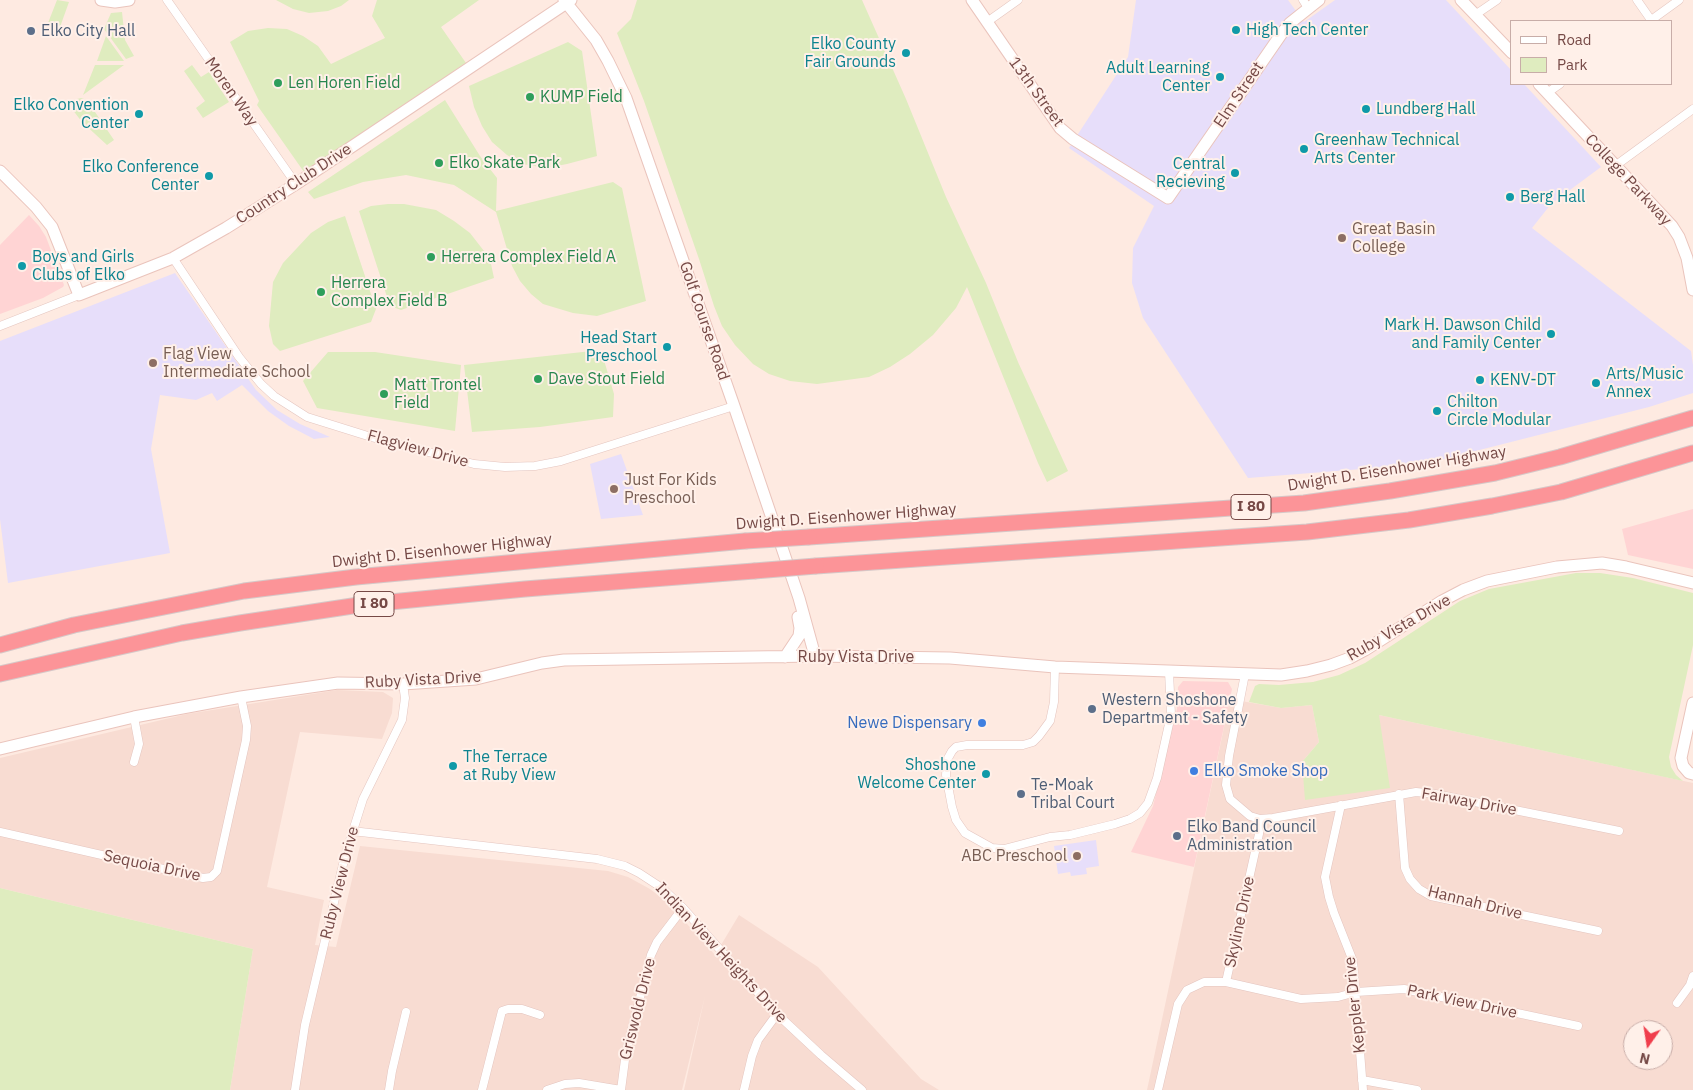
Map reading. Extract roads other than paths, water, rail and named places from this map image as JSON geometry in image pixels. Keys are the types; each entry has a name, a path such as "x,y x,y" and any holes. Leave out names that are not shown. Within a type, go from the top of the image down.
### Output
{"highway":[{"name":"Dwight D. Eisenhower Highway","path":"0,645 74,625 244,591 319,581 523,560 746,541 1314,502 1495,473 1560,457 1689,420"},
{"name":"I 80","path":"0,674 182,633 350,607 525,589 816,566 1307,532 1409,520 1561,492 1691,454"},
{"path":"0,637 74,625"}],"street":[{"path":"101,0 115,2 129,0"},
{"name":"Moren Way","path":"167,0 296,184"},
{"name":"13th Street","path":"972,0 1060,128 1168,198"},
{"path":"987,22 1018,0"},
{"name":"Elm Street","path":"1168,198 1282,32 1305,4 1319,0"},
{"path":"1461,0 1510,51"},
{"path":"1475,15 1497,0"},
{"path":"1636,0 1649,20"},
{"path":"1651,20 1679,0"},
{"name":"Country Club Drive","path":"0,326 173,258 296,184 567,1"},
{"name":"Golf Course Road","path":"567,1 596,40 626,98 734,406 792,578 815,656"},
{"name":"College Parkway","path":"1540,85 1672,226 1679,237 1687,258 1693,290"},
{"path":"1547,93 1559,85"},
{"path":"1615,166 1693,109"},
{"path":"0,171 36,207 52,227 79,295"},
{"name":"Flagview Drive","path":"173,258 239,357 261,384 274,396 307,417 380,440 474,464 506,467 535,466 561,461 734,406"},
{"name":"Ruby Vista Drive","path":"0,749 134,717 241,697 338,683 404,684 476,679 542,663 564,660 815,656 950,658 1055,667 1281,675 1331,665 1365,650 1463,590 1487,581 1557,567 1602,563 1693,583"},
{"path":"785,657 800,632 792,578"},
{"path":"1055,667 1054,702 1050,721 1033,742 1023,745 967,745 956,747 947,760 946,775 956,820 965,833 992,848 1004,849 1050,837 1070,835 1115,824 1140,813 1148,803 1157,778 1171,715 1169,671"},
{"path":"1245,674 1229,756 1226,784 1228,794 1235,804 1250,816 1260,819"},
{"name":"Ruby View Drive","path":"295,1090 305,1025 352,831 362,799 402,720 405,698 404,684"},
{"name":"Sequoia Drive","path":"0,832 203,878 211,877 216,871 246,740 247,726 241,697"},
{"path":"1693,703 1681,758 1689,773 1693,774"},
{"path":"134,717 139,744 134,762"},
{"name":"Fairway Drive","path":"1260,819 1416,792 1435,794 1619,831"},
{"name":"Hannah Drive","path":"1399,794 1405,868 1410,879 1419,889 1431,896 1598,931"},
{"name":"Keppler Drive","path":"1341,805 1325,877 1328,897 1353,961 1364,1090"},
{"name":"Skyline Drive","path":"1158,1090 1178,1004 1182,996 1194,985 1204,982 1226,982 1259,834 1260,819"},
{"name":"Indian View Heights Drive","path":"352,831 597,859 625,866 651,880 682,908 777,1014 859,1089"},
{"name":"Griswold Drive","path":"621,1090 626,1052 651,955 657,942 682,908"},
{"path":"1678,1002 1690,985 1693,976"},
{"name":"Park View Drive","path":"1226,982 1301,999 1338,997 1356,992 1404,989 1578,1026"},
{"path":"482,1090 502,1011 522,1009 540,1015"},
{"path":"389,1090 406,1012"},
{"path":"744,1090 758,1040 777,1014"},
{"path":"1362,1080 1417,1090"},
{"path":"547,1090 565,1084 579,1083 621,1090"}],"place":[{"name":"High Tech Center","path":"1236,30"},
{"name":"Elko City Hall","path":"31,31"},
{"name":"Elko County Fair Grounds","path":"906,53"},
{"name":"Adult Learning Center","path":"1220,77"},
{"name":"Len Horen Field","path":"278,83"},
{"name":"KUMP Field","path":"530,97"},
{"name":"Lundberg Hall","path":"1366,109"},
{"name":"Elko Convention Center","path":"139,114"},
{"name":"Greenhaw Technical Arts Center","path":"1304,149"},
{"name":"Elko Skate Park","path":"439,163"},
{"name":"Central Recieving","path":"1235,173"},
{"name":"Elko Conference Center","path":"209,176"},
{"name":"Berg Hall","path":"1510,197"},
{"name":"Great Basin College","path":"1342,238"},
{"name":"Herrera Complex Field A","path":"431,257"},
{"name":"Boys and Girls Clubs of Elko","path":"22,266"},
{"name":"Herrera Complex Field B","path":"321,292"},
{"name":"Mark H. Dawson Child and Family Center","path":"1551,334"},
{"name":"Head Start Preschool","path":"667,347"},
{"name":"Flag View Intermediate School","path":"153,363"},
{"name":"Dave Stout Field","path":"538,379"},
{"name":"KENV-DT","path":"1480,380"},
{"name":"Arts/Music Annex","path":"1596,383"},
{"name":"Matt Trontel Field","path":"384,394"},
{"name":"Chilton Circle Modular","path":"1437,411"},
{"name":"Just For Kids Preschool","path":"614,489"},
{"name":"Western Shoshone Department - Safety","path":"1092,709"},
{"name":"Newe Dispensary","path":"982,723"},
{"name":"The Terrace at Ruby View","path":"453,766"},
{"name":"Elko Smoke Shop","path":"1194,771"},
{"name":"Shoshone Welcome Center","path":"986,774"},
{"name":"Te-Moak Tribal Court","path":"1021,794"},
{"name":"Elko Band Council Administration","path":"1177,836"},
{"name":"ABC Preschool","path":"1077,856"}]}
